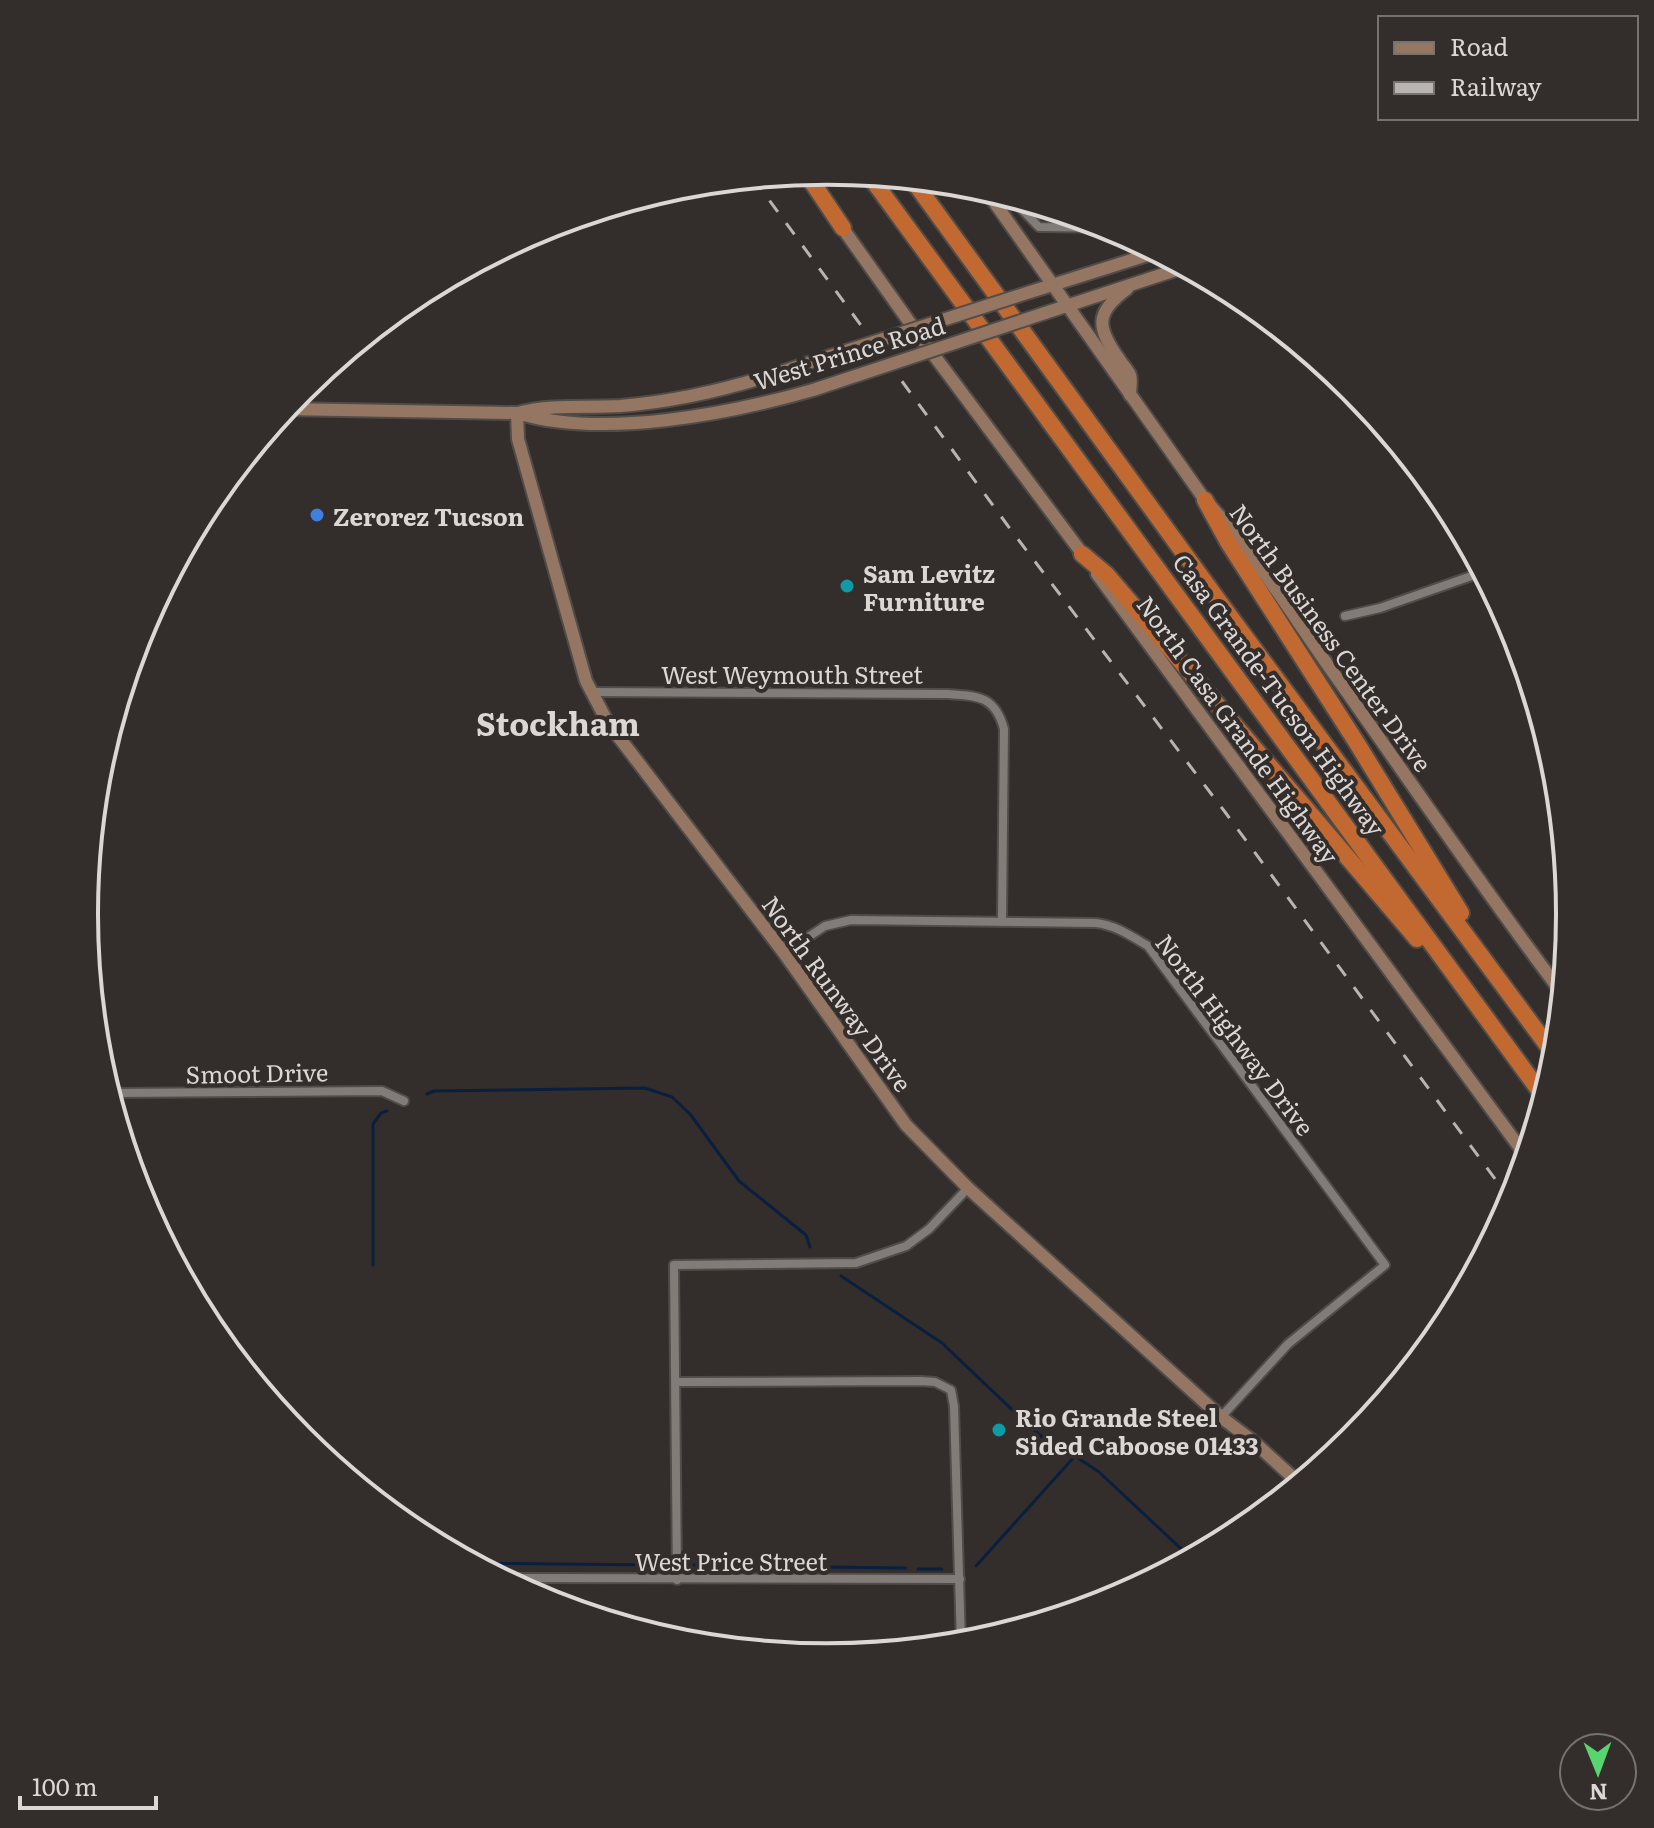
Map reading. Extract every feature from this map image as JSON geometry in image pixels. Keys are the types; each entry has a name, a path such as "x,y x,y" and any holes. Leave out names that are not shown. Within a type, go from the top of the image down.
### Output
{"highway":[{"path":"814,186 843,228"},
{"name":"Casa Grande-Tucson Highway","path":"878,187 1535,1085"},
{"name":"Casa Grande-Tucson Highway","path":"921,191 1545,1041"},
{"path":"1205,500 1228,542 1445,883 1512,996"},
{"path":"1082,554 1107,575 1491,1025"}],"main road":[{"name":"North Casa Grande Highway","path":"809,186 1518,1145"},
{"name":"North Business Center Drive","path":"996,205 1552,980"},
{"name":"West Prince Road","path":"302,409 517,413 545,406 618,406 677,400 721,390 1142,257"},
{"name":"West Prince Road","path":"517,413 545,422 649,421 775,401 1171,272"},
{"path":"1130,395 1130,376 1105,339 1101,325 1103,314 1116,297 1135,284"},
{"name":"North Runway Drive","path":"517,413 518,439 586,681 608,723 784,953 906,1125 968,1188 1221,1417 1291,1476"}],"street":[{"path":"1025,213 1039,227 1071,227"},
{"path":"1345,616 1380,608 1472,576"},
{"name":"West Weymouth Street","path":"592,692 948,694 969,695 991,704 1000,714 1004,729 1002,920"},
{"name":"North Highway Drive","path":"784,953 825,926 851,920 1107,924 1148,946 1385,1265 1288,1344 1221,1417"},
{"name":"Smoot Drive","path":"121,1093 382,1091 404,1101"},
{"path":"677,1580 674,1265 856,1263 906,1246 929,1229 968,1188"},
{"path":"676,1382 921,1381 935,1382 951,1390 961,1630"},
{"name":"West Price Street","path":"527,1578 960,1579"}],"waterway":[{"path":"427,1094 434,1091 645,1088 672,1097 690,1114 739,1181 806,1235 810,1247"},
{"path":"373,1265 373,1124 381,1113 387,1111"},
{"path":"841,1276 942,1343 1049,1443 1099,1472 1182,1550"},
{"path":"976,1566 1075,1456"},
{"path":"496,1563 660,1565"},
{"path":"694,1565 725,1566"},
{"path":"739,1567 807,1567"},
{"path":"821,1567 906,1568"},
{"path":"918,1569 942,1569"}],"railway":[{"path":"761,189 1502,1189"},
{"path":"993,1425 1004,1435"}],"place":[{"name":"Zerorez Tucson","path":"317,515"},
{"name":"Sam Levitz Furniture","path":"847,586"},
{"name":"Rio Grande Steel Sided Caboose 01433","path":"999,1430"}],"district":[{"name":"Stockham","path":"558,722"}]}
